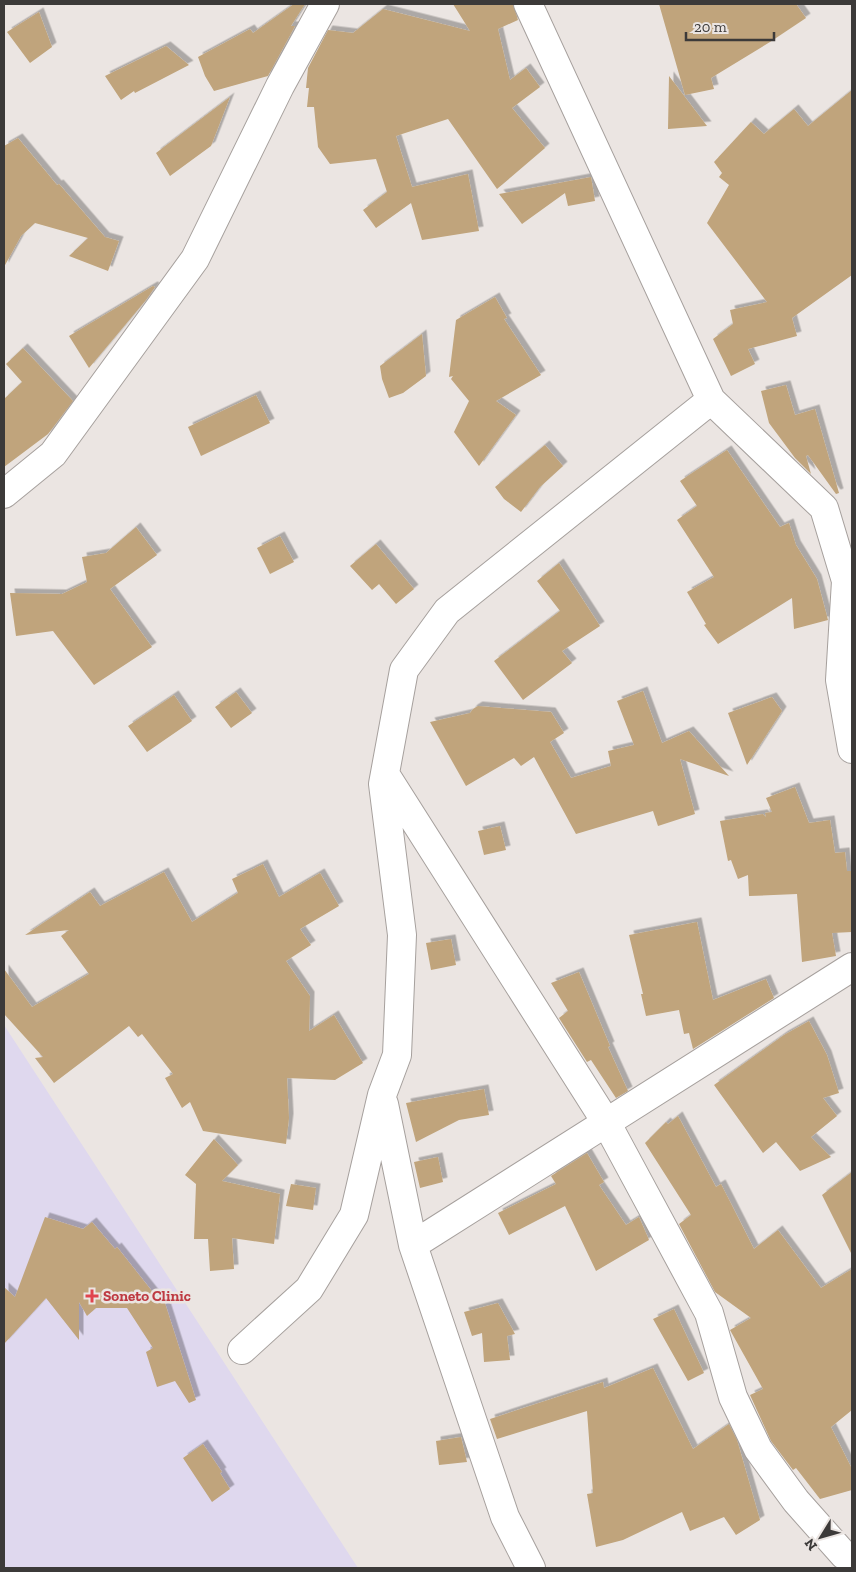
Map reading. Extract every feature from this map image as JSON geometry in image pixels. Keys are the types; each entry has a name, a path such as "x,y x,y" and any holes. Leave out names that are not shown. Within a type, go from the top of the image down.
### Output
{"street":[{"path":"4,494 53,454 195,259 280,86 325,4"},
{"path":"528,4 711,400 824,508 846,581 840,680 852,749"},
{"path":"242,1350 309,1289 354,1215 382,1095 397,1055 402,935 382,784 404,670 447,611 711,400"},
{"path":"384,773 606,1122 709,1313 733,1397 758,1449 796,1501 843,1555"},
{"path":"413,1245 852,967"},
{"path":"382,1095 413,1245 505,1516 531,1568"}],"shaded area":[{"name":"Soneto Clinic","path":"4,1025 358,1568 4,1568"}],"building":[{"path":"294,4 305,4 291,26 295,26 268,76 214,91 205,76 198,57 250,29 253,33"},
{"path":"453,4 513,4 518,20 498,29 510,80 526,68 540,87 512,108 545,148 497,189 448,119 396,136 412,187 468,174 479,231 422,240 411,203 376,228 363,210 387,192 376,159 330,164 318,147 314,107 307,107 309,88 306,88 308,68 328,30 353,33 383,9 470,31"},
{"path":"659,4 796,4 806,18 711,78 714,89 685,95"},
{"path":"39,12 52,47 30,63 7,32"},
{"path":"166,46 189,65 135,93 134,91 121,100 105,76"},
{"path":"669,76 707,126 668,129"},
{"path":"852,90 852,275 792,318 797,336 748,349 755,364 731,376 713,339 733,324 730,310 767,302 707,223 729,185 719,177 722,173 714,162 751,122 764,134 794,109 808,126"},
{"path":"230,97 211,146 170,176 156,153"},
{"path":"18,138 57,185 59,184 105,237 119,241 108,271 69,256 88,238 35,223 21,236 4,267 4,146"},
{"path":"591,177 595,201 568,206 565,193 522,224 499,194"},
{"path":"153,286 155,287 146,300 89,368 69,336"},
{"path":"495,297 507,318 504,319 541,375 496,401 516,415 479,466 454,432 469,401 451,379 453,376 449,377 456,320"},
{"path":"422,334 426,376 403,393 389,398 382,379 380,366"},
{"path":"23,348 73,401 48,434 4,467 4,399 22,382 6,364"},
{"path":"786,385 795,415 815,409 839,493 836,494 808,455 806,456 811,474 795,458 769,423 761,391"},
{"path":"256,395 270,423 201,456 188,427"},
{"path":"545,445 563,466 540,487 521,512 504,499 495,487"},
{"path":"727,450 780,527 789,523 796,545 817,579 828,620 794,629 792,598 718,644 704,625 706,624 687,592 714,577 677,520 697,506 680,481"},
{"path":"136,527 157,555 110,589 152,647 94,685 53,631 16,636 10,593 62,594 87,582 82,557 106,553"},
{"path":"280,536 294,562 270,574 257,548"},
{"path":"376,544 414,589 396,604 379,584 372,590 350,566"},
{"path":"559,563 600,626 562,651 572,663 523,700 494,661 560,611 537,581"},
{"path":"643,691 662,743 689,731 729,776 680,759 695,814 658,826 653,811 576,834 534,757 521,766 514,758 466,786 430,722 470,713 478,706 551,712 564,733 550,742 571,778 611,766 608,751 634,745 617,701"},
{"path":"236,692 252,713 231,728 215,707"},
{"path":"174,695 192,721 147,752 128,726"},
{"path":"772,697 782,711 747,765 728,713"},
{"path":"795,787 809,823 830,820 835,853 845,852 847,871 852,871 852,932 832,933 836,956 802,962 797,894 749,896 748,875 738,879 731,860 728,861 720,821 763,814 766,817 765,813 772,812 766,798"},
{"path":"500,826 506,850 484,855 478,831"},
{"path":"263,864 279,897 320,873 339,906 300,929 311,945 286,961 310,996 309,1031 334,1015 363,1063 335,1080 287,1078 289,1118 286,1144 203,1131 190,1102 182,1108 165,1078 173,1074 142,1034 138,1037 129,1026 54,1083 35,1058 43,1057 4,1014 4,969 32,1007 89,974 61,936 69,930 25,935 90,892 100,906 164,872 192,922 238,893 232,879"},
{"path":"697,922 713,1000 766,979 774,998 693,1049 689,1033 684,1034 679,1010 646,1016 641,994 643,994 629,935"},
{"path":"451,939 456,965 431,970 426,943"},
{"path":"579,972 610,1046 608,1047 628,1091 616,1098 591,1060 587,1062 559,1018 568,1011 551,983"},
{"path":"809,1021 827,1055 839,1093 823,1098 837,1116 811,1137 831,1157 800,1171 776,1142 763,1153 714,1085 784,1035"},
{"path":"484,1089 489,1115 459,1120 416,1142 406,1103"},
{"path":"678,1116 716,1187 721,1184 754,1249 778,1230 821,1288 852,1269 852,1410 831,1427 852,1469 852,1490 820,1499 796,1468 793,1470 771,1441 750,1395 763,1389 730,1330 751,1318 715,1292 679,1224 691,1215 645,1143 666,1122 668,1124"},
{"path":"214,1139 238,1165 222,1181 280,1194 274,1244 232,1238 234,1269 210,1271 208,1239 194,1239 196,1184 185,1175"},
{"path":"587,1153 604,1182 599,1185 626,1225 639,1217 649,1240 596,1271 565,1206 509,1235 498,1213 556,1184 551,1176"},
{"path":"438,1157 443,1182 420,1188 414,1162"},
{"path":"852,1172 852,1255 822,1195"},
{"path":"291,1184 316,1188 313,1210 286,1206"},
{"path":"45,1217 83,1229 92,1222 115,1249 117,1247 159,1300 163,1297 196,1400 189,1403 175,1381 157,1387 146,1352 153,1348 127,1308 96,1308 87,1316 79,1302 79,1340 46,1298 4,1344 4,1287 15,1297"},
{"path":"498,1303 515,1334 507,1336 510,1360 484,1362 482,1333 472,1336 464,1312"},
{"path":"674,1309 704,1373 688,1381 653,1319"},
{"path":"653,1368 693,1449 729,1424 737,1440 760,1520 736,1535 724,1517 690,1531 682,1512 623,1540 596,1547 587,1494 593,1493 587,1411 497,1439 490,1419 603,1382 604,1388"},
{"path":"461,1437 467,1462 439,1465 436,1441"},
{"path":"203,1444 222,1472 220,1473 230,1489 212,1502 183,1458"}],"place":[{"name":"Soneto Clinic","path":"92,1296"}]}
